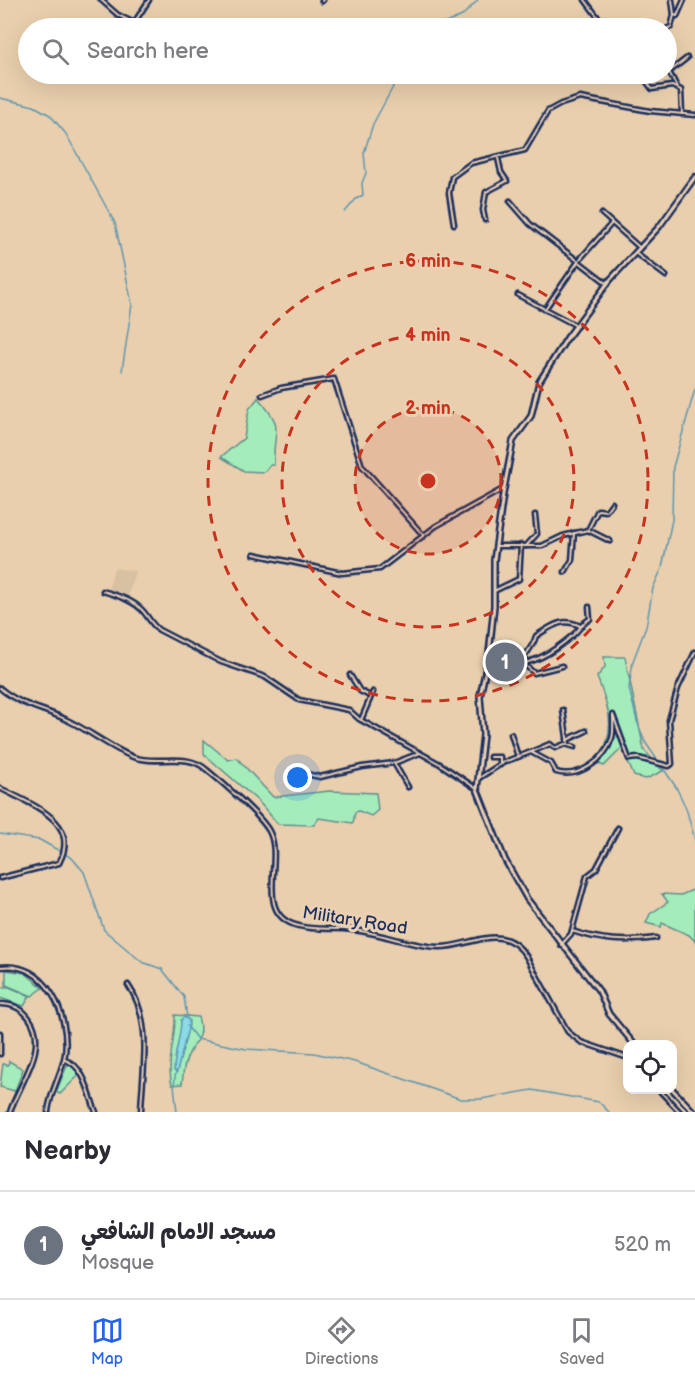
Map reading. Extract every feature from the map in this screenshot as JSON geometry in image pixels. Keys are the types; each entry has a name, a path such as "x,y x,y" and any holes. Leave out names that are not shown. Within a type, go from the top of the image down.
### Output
{"street":[{"path":"101,0 124,18"},
{"path":"137,18 149,0"},
{"path":"585,0 598,18"},
{"path":"672,0 673,18"},
{"path":"674,15 677,16 684,0"},
{"path":"677,65 687,57"},
{"path":"648,84 652,89 677,87"},
{"path":"675,84 681,90 683,99 682,114"},
{"path":"454,224 449,193 452,177 471,163 525,150 548,111 561,104 580,98 695,114"},
{"path":"485,220 483,210 486,192 507,181 501,172 498,158"},
{"path":"631,1040 609,1014 599,991 561,945 515,880 477,789 483,735 480,696 489,654 503,489 511,447 531,416 539,382 577,326 634,252 659,227 695,177"},
{"path":"510,201 530,224 608,284"},
{"path":"602,214 639,248"},
{"path":"545,309 579,261 612,224"},
{"path":"634,252 666,276"},
{"path":"518,295 577,326"},
{"path":"262,395 281,388 334,379 362,466 424,536"},
{"path":"254,554 342,573 380,570 464,508 487,501 503,489"},
{"path":"588,530 598,510 606,511 612,503"},
{"path":"526,546 537,534 535,515"},
{"path":"497,546 542,546 550,540 588,530 610,541"},
{"path":"565,572 572,560 574,533"},
{"path":"494,591 519,579 521,545"},
{"path":"103,591 129,600 144,612 159,630 221,662 265,677 299,700 349,710 477,789"},
{"path":"489,654 508,657 515,664 524,664 554,649 576,633 580,626 590,619 589,607"},
{"path":"520,664 525,653 533,648 536,636 563,621 568,620 580,626"},
{"path":"531,752 551,763 556,772 586,769 606,750 613,737 613,715 629,759 638,758 662,766 672,764 669,720 678,688 695,652"},
{"path":"524,664 534,673 562,666"},
{"path":"350,675 360,691 370,696"},
{"name":"Military Road","path":"0,688 13,699 63,718 133,757 156,761 187,760 207,769 269,832 274,847 273,902 279,914 290,923 314,929 352,930 433,947 494,938 512,942 526,956 568,1032 581,1042 623,1057"},
{"path":"362,720 373,692"},
{"path":"563,710 567,742"},
{"path":"477,780 500,765 550,744 555,748 586,731"},
{"path":"511,734 518,757"},
{"path":"567,742 575,747"},
{"path":"306,774 320,777 362,767 394,763 420,752"},
{"path":"490,757 500,757 500,765"},
{"path":"394,763 408,787"},
{"path":"0,788 55,819 62,829 64,843 59,863 0,878"},
{"path":"561,945 572,931 587,876 596,868 618,828"},
{"path":"572,931 606,941 656,938"},
{"path":"0,967 14,966 30,971 48,987 56,1002 64,1034 64,1060 48,1112"},
{"path":"128,985 140,1006 144,1033 141,1112"},
{"path":"0,1004 14,1006 26,1014 34,1027 37,1041 10,1112"},
{"path":"0,1033 0,1054"},
{"path":"64,1060 73,1063 80,1071 96,1112"},
{"path":"664,1094 680,1112"},
{"path":"677,1094 694,1110"}],"shaded area":[{"path":"114,568 135,571 127,600 108,591"}],"green space":[{"path":"258,398 275,423 274,465 270,465 264,472 244,471 221,457 244,438 249,409"},
{"path":"604,657 625,657 644,750 663,771 646,779 634,776 622,748 604,766 597,763 607,741 609,730 608,710 597,677 605,667"},
{"path":"204,740 228,760 237,758 273,797 330,791 376,793 378,810 371,816 359,811 355,812 353,823 319,818 314,825 278,824 259,802 204,754"},
{"path":"695,889 695,941 689,935 662,923 661,927 646,923 650,914 668,902 662,894 681,895"},
{"path":"6,970 25,973 43,988 32,996 6,985"},
{"path":"0,987 9,987 30,996 24,1006 0,998"},
{"path":"175,1015 198,1017 200,1031 188,1055 182,1084 172,1085 170,1067"},
{"path":"9,1061 23,1069 15,1091 0,1087 3,1064 8,1065"},
{"path":"71,1065 80,1074 60,1094 56,1092 67,1066"}],"water":[{"path":"184,1017 189,1020 189,1025 177,1072 174,1071 175,1058 181,1020"}],"waterway":[{"path":"457,18 478,0"},
{"path":"345,212 356,199 363,195 362,183 366,173 364,153 373,124 395,84"},
{"path":"0,98 34,106 50,115 66,134 115,223 132,304 122,371"},
{"path":"695,389 673,467 672,520 662,568 653,588 646,627 633,661 629,688 645,742 676,787 686,808 695,840"},
{"path":"0,834 40,840 72,858 84,872 104,930 142,962 162,969 184,997 187,1017"},
{"path":"187,1026 197,1039 246,1049 314,1053 355,1062 461,1099 481,1099 532,1090 599,1102 609,1112"},
{"path":"176,1071 174,1085 177,1112"}],"place":[{"name":"مسجد الامام الشافعي","path":"505,662"}]}
